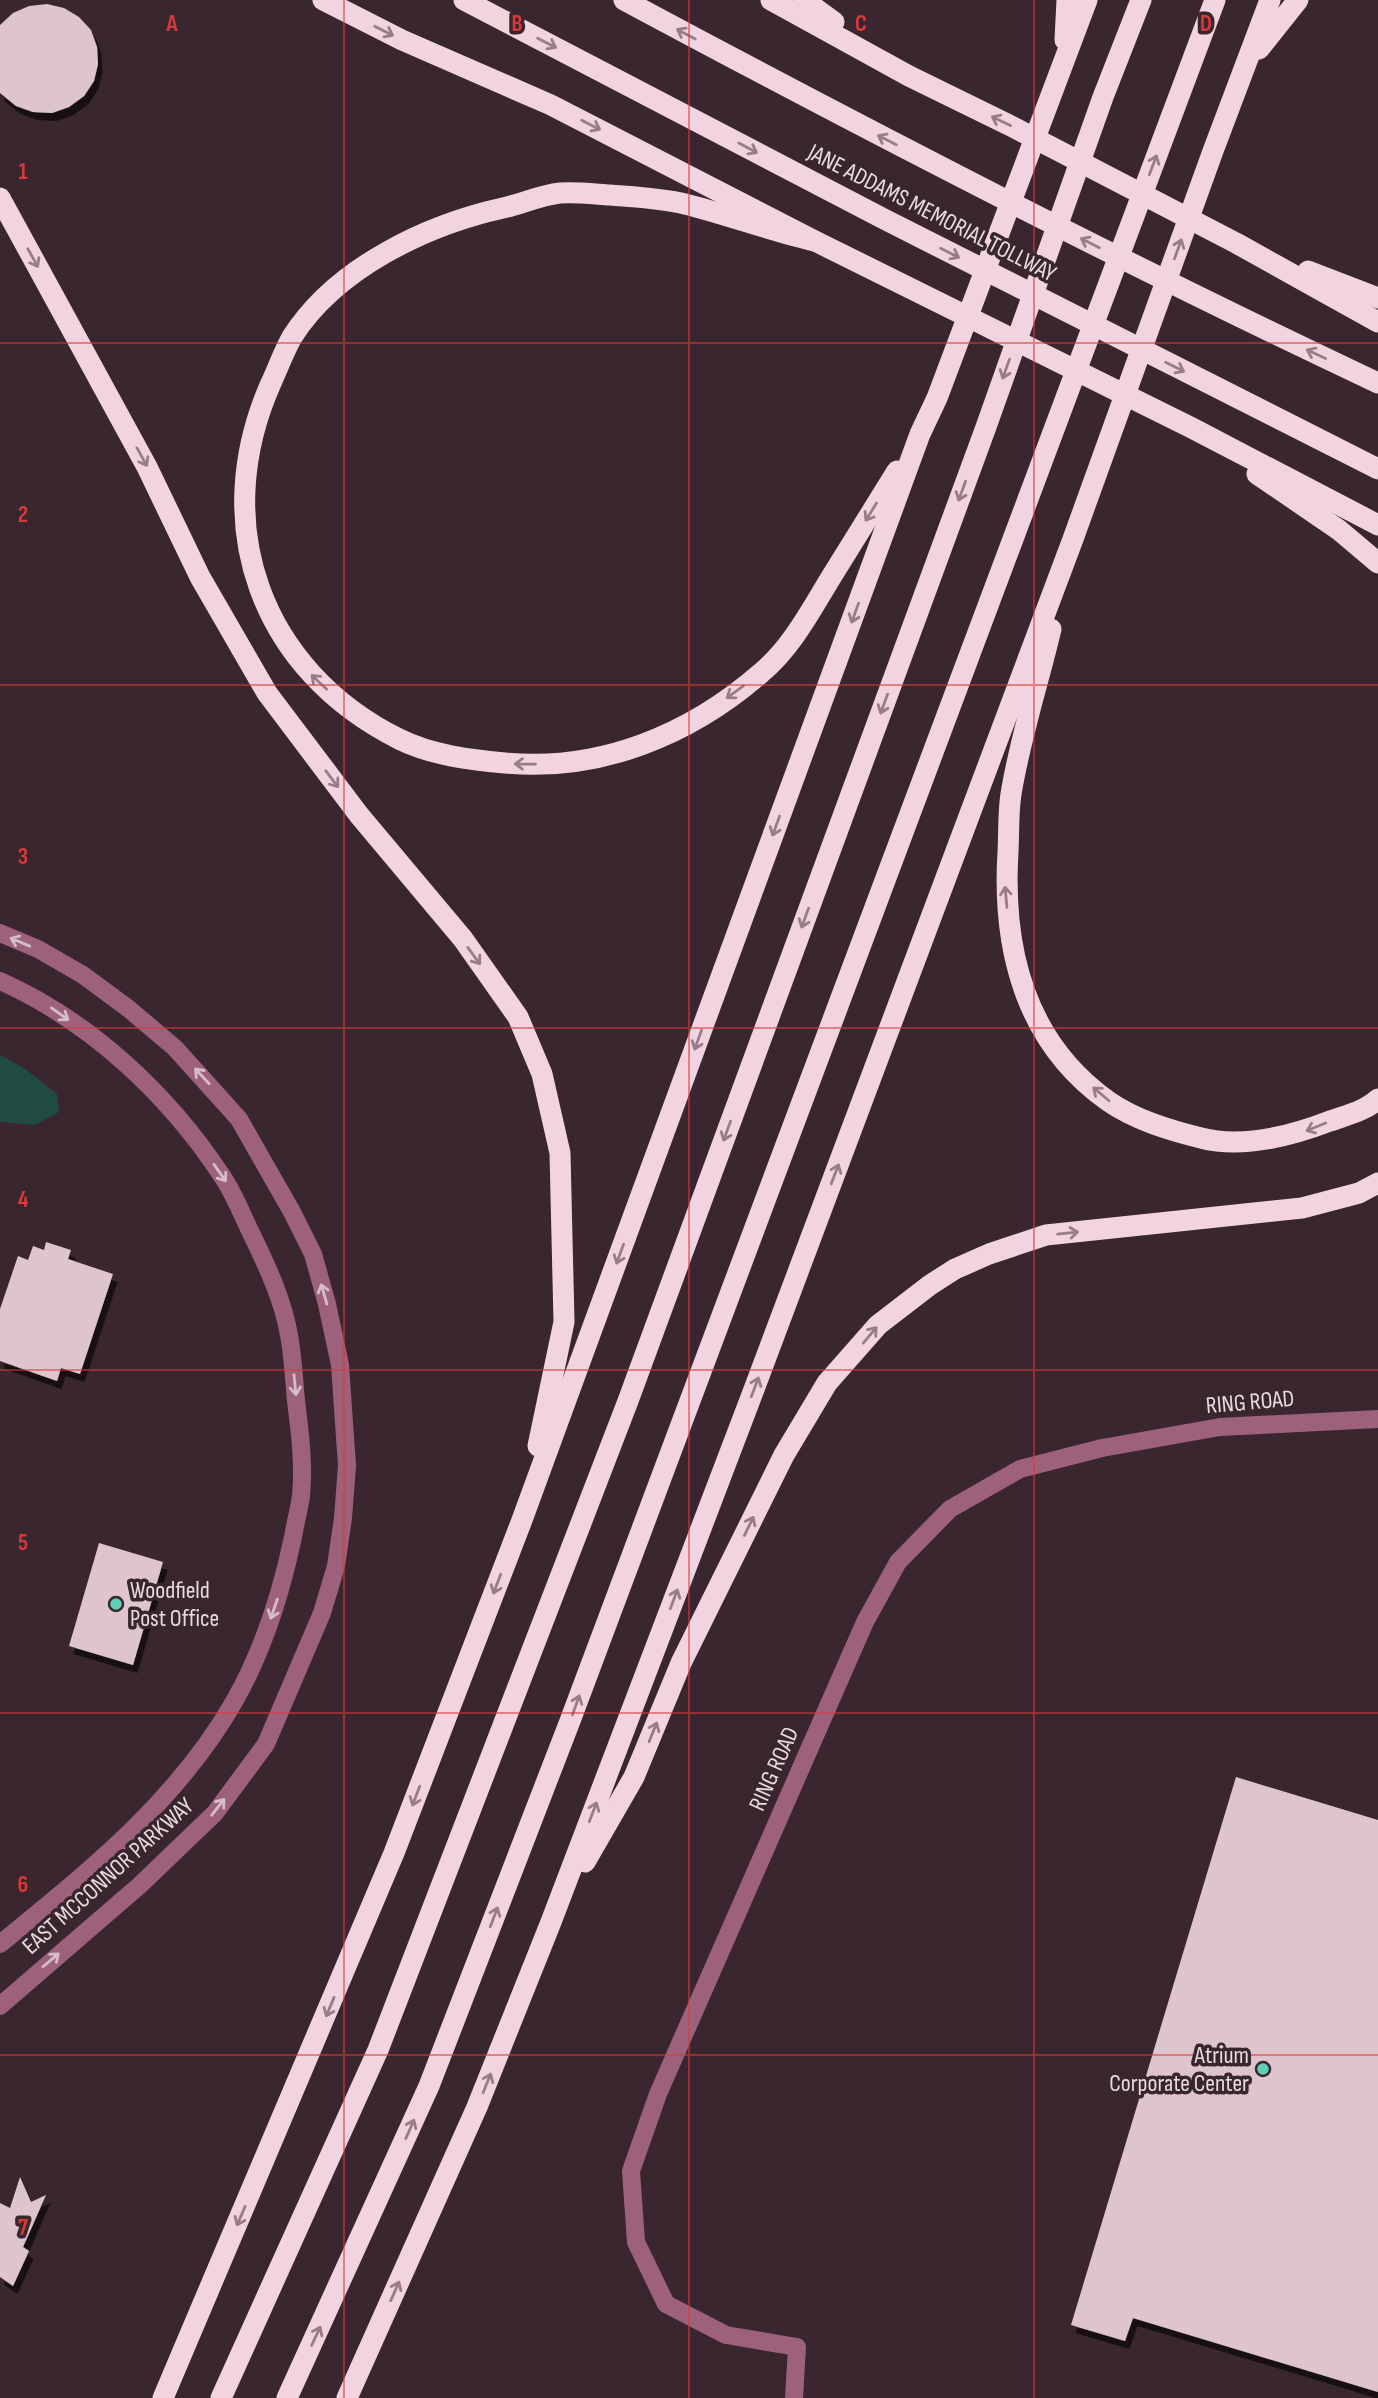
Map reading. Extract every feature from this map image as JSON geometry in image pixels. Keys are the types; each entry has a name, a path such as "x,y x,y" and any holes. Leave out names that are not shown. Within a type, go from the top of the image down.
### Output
{"highway":[{"path":"323,0 402,40 551,104 815,242 1192,428 1378,525"},
{"name":"JANE ADDAMS MEMORIAL TOLLWAY","path":"464,0 896,225 1378,469"},
{"name":"JANE ADDAMS MEMORIAL TOLLWAY","path":"624,0 844,118 1209,304 1378,383"},
{"path":"771,0 909,76 1236,243 1378,322"},
{"path":"804,0 909,76"},
{"path":"1062,65 1067,0"},
{"path":"163,2398 394,1853 522,1520 920,434 937,398 1087,0"},
{"path":"221,2398 282,2267 388,2024 628,1401 1103,97 1141,0"},
{"path":"287,2398 434,2073 570,1721 1215,0"},
{"path":"348,2398 477,2107 551,1922 1097,475 1270,0"},
{"path":"1245,68 1298,0"},
{"path":"815,242 682,203 623,196 558,193 467,216 426,232 381,255 328,296 293,336 267,392 253,431 247,461 246,530 251,559 271,619 313,676 352,712 414,745 452,755 527,765 599,758 650,744 688,724 762,673 794,636 920,434"},
{"path":"0,198 147,467 200,577 267,693 359,815 463,939 519,1017 541,1074 560,1153 564,1322 522,1520"},
{"path":"1236,243 1378,298"},
{"path":"1192,428 1339,530 1378,563"},
{"path":"1073,539 1019,752 1011,797 1005,887 1009,925 1020,979 1040,1025 1067,1066 1108,1101 1156,1125 1209,1140 1268,1140 1289,1136 1350,1114 1378,1099"},
{"path":"551,1922 634,1777 681,1663 784,1455 827,1383 878,1325 955,1269 989,1254 1046,1235 1302,1208 1359,1193 1378,1183"}],"street":[{"name":"EAST MCCONNOR PARKWAY","path":"0,933 38,949 83,975 129,1009 175,1048 239,1119 313,1254 340,1365 347,1466 336,1566 322,1613 266,1744 215,1813 140,1885 0,2006"},
{"name":"EAST MCCONNOR PARKWAY","path":"0,981 36,997 93,1037 133,1071 173,1112 223,1177 269,1270 289,1334 302,1460 301,1498 284,1579 260,1651 234,1701 164,1800 107,1855 0,1944"},
{"name":"RING ROAD","path":"794,2398 797,2347 726,2335 666,2304 636,2242 631,2171 659,2094 848,1660 865,1622 898,1562 950,1509 1020,1469 1102,1448 1220,1427 1378,1419"}],"shaded area":[{"path":"0,1055 24,1068 57,1094 59,1112 35,1125 0,1122"}],"building":[{"path":"47,4 64,8 79,17 91,30 97,47 98,64 94,81 84,96 69,107 52,113 33,112 16,106 0,93 0,25 13,13 29,6"},
{"path":"46,1242 71,1250 68,1259 113,1274 80,1374 61,1368 57,1381 0,1361 0,1309 18,1256 28,1260 33,1246 44,1250"},
{"name":"Woodfield Post Office","path":"99,1543 163,1562 133,1665 69,1646"},
{"name":"Atrium Corporate Center","path":"1236,1777 1378,1820 1378,2392 1133,2318 1125,2341 1071,2325"},
{"path":"20,2177 31,2202 46,2195 23,2247 29,2251 13,2286 0,2277 0,2203 10,2208"}],"place":[{"name":"Woodfield Post Office","path":"116,1604"},
{"name":"Atrium Corporate Center","path":"1263,2069"}]}
